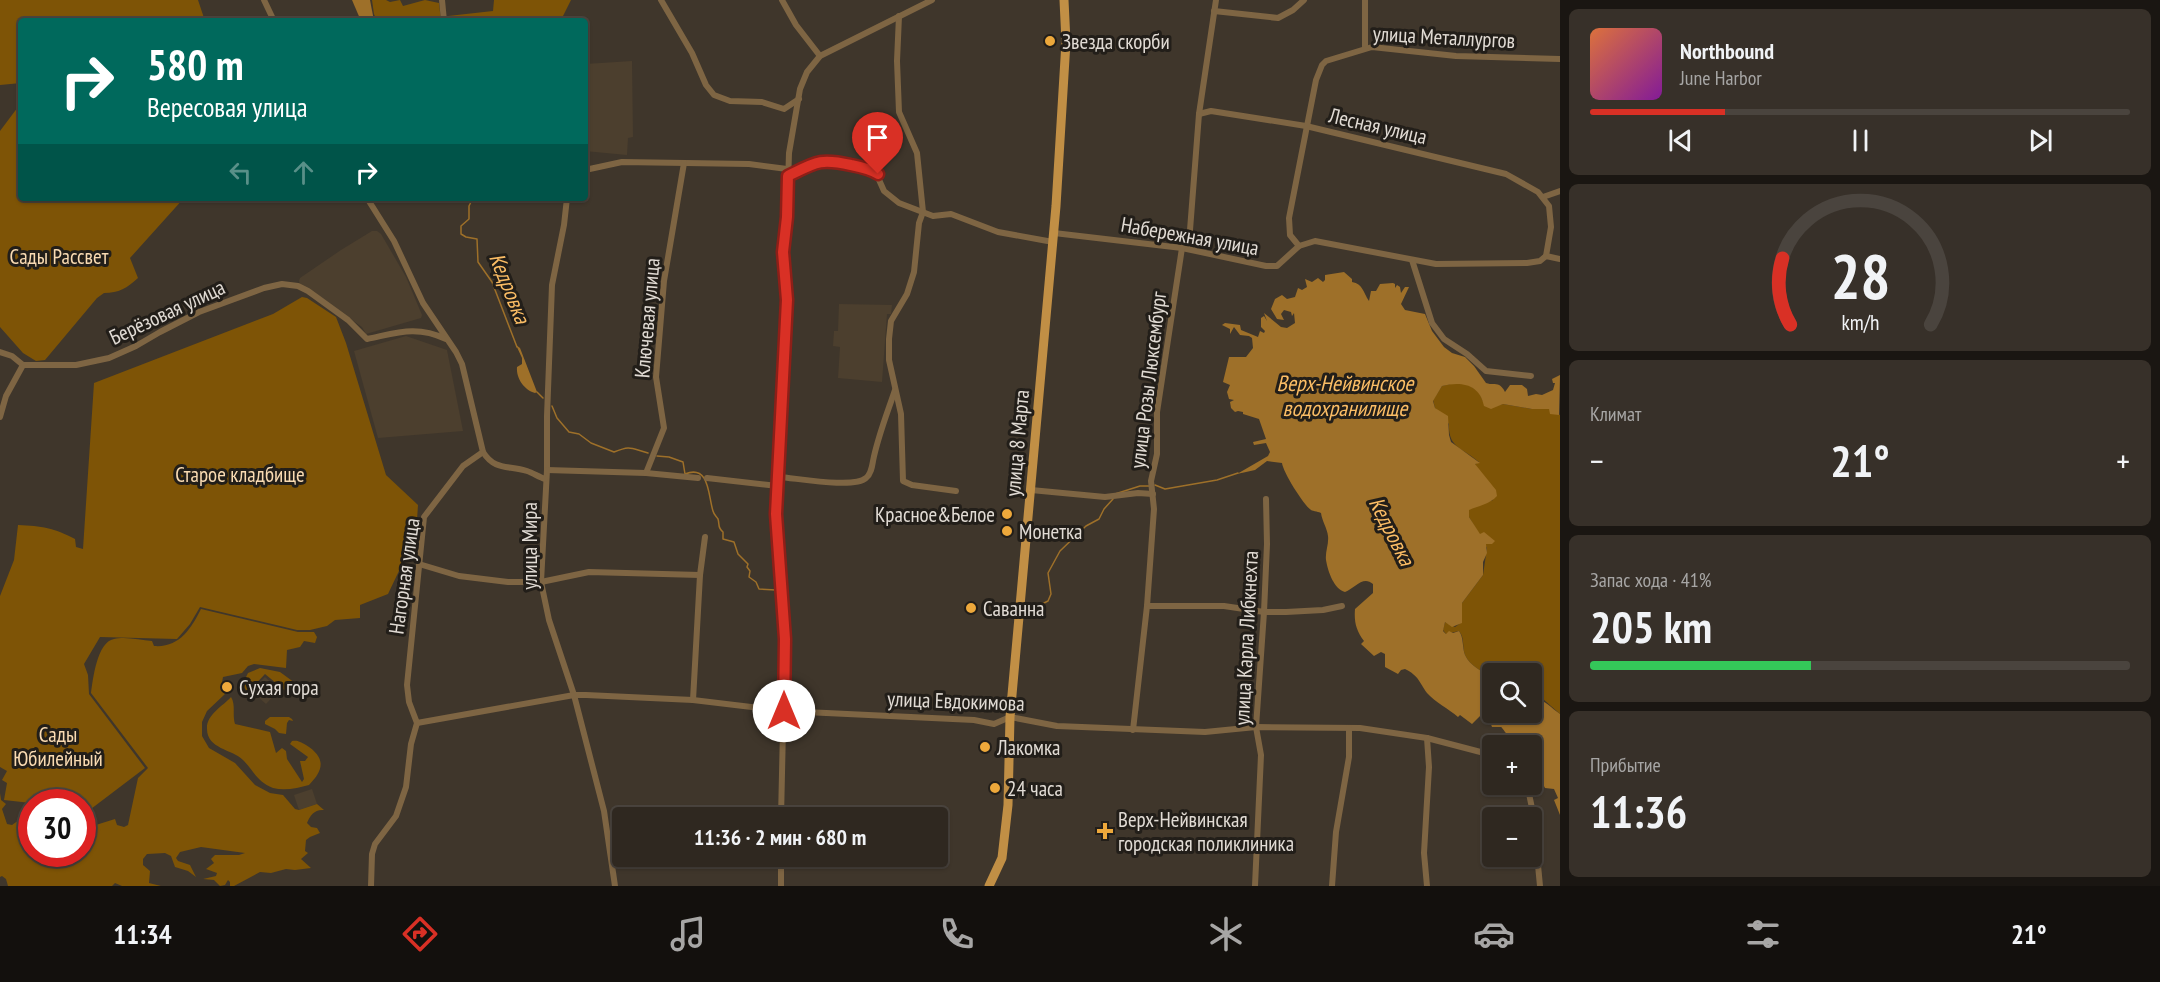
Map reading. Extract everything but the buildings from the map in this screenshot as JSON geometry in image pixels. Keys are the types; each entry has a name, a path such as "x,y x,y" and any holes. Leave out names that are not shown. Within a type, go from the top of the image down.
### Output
{"main road":[{"name":"улица 8 Марта","path":"989,886 1000,864 1006,834 1010,717 1053,238 1066,42 1064,0"}],"street":[{"path":"264,0 273,18"},
{"path":"442,0 444,18"},
{"path":"661,0 692,53 706,85 714,95 730,101 762,102 784,109 795,122"},
{"path":"782,0 796,25 820,56"},
{"path":"781,807 785,639 776,522 787,300 783,252 787,217 788,172 800,89 807,72 820,56 923,2 932,0"},
{"name":"улица Розы Люксембург","path":"1134,730 1148,606 1154,509 1152,489 1158,448 1158,402 1182,248 1190,230 1199,114 1216,0"},
{"path":"1214,11 1278,18 1293,10 1304,0"},
{"path":"1365,0 1365,48"},
{"path":"899,16 897,61 899,112 917,153 923,212 919,223 910,284 891,321 888,355 901,414 903,481 912,485 956,491"},
{"name":"улица Металлургов","path":"1305,126 1322,65 1332,57 1350,54 1365,48 1384,47 1456,57 1560,59"},
{"path":"784,109 799,99"},
{"name":"Лесная улица","path":"1199,114 1211,111 1305,126 1498,171 1532,188 1543,197"},
{"path":"1305,126 1288,225 1290,235 1299,246 1309,242 1323,242 1444,265 1527,264 1540,261 1546,256 1551,219 1549,206 1543,197 1560,191"},
{"name":"Набережная улица","path":"788,172 827,160 859,167 878,174 881,187 891,198 933,216 951,214 998,232 1182,248 1273,266 1282,263 1299,246"},
{"path":"588,168 622,162 749,164 788,172"},
{"name":"Ключевая улица","path":"646,473 664,428 656,377 664,281 684,163"},
{"path":"369,201 394,241 423,303 462,364 483,452 488,460 497,465 525,470 545,479"},
{"name":"улица Мира","path":"567,201 552,285 544,552 541,582 549,620 574,695 604,811 615,886"},
{"path":"1546,256 1560,259"},
{"path":"1412,260 1432,323 1444,339 1464,351 1486,371 1532,376"},
{"name":"Берёзовая улица","path":"0,352 12,356 23,365 76,365 109,358 199,312 264,288 282,284 298,286 308,291 357,327 367,339 411,330 425,331 447,339"},
{"path":"0,417 6,396 23,365"},
{"path":"778,477 848,483 866,478 870,473 878,436 895,390"},
{"name":"Нагорная улица","path":"417,723 409,702 407,685 424,517 463,466 483,452"},
{"path":"547,470 646,473 698,478"},
{"path":"707,478 778,486"},
{"path":"1031,490 1105,497 1152,489"},
{"name":"улица Карла Либкнехта","path":"1255,886 1261,755 1256,727 1267,544 1266,499"},
{"path":"693,700 700,574 705,537"},
{"path":"419,564 459,576 508,582 541,582 589,572 700,574"},
{"path":"1148,606 1224,606 1264,612 1323,610 1342,606"},
{"name":"улица Евдокимова","path":"417,723 574,695 623,695 693,700 784,711 974,720 994,724 1010,717 1058,726 1134,730 1205,732 1256,727 1373,729 1427,738 1482,752"},
{"path":"371,886 372,854 375,844 393,821 402,804 411,744 417,723"},
{"path":"1332,886 1338,821 1349,757 1349,728"},
{"path":"1427,738 1424,864 1427,886"},
{"path":"1529,795 1539,886"},
{"path":"781,867 782,886"}],"shaded area":[{"path":"632,61 633,137 628,138 627,155 588,151 588,64"},
{"path":"372,231 381,234 406,277 422,315 421,318 366,334 362,327 300,284 299,281 300,278"},
{"path":"839,304 892,305 891,314 887,314 882,382 838,378 840,347 833,346 834,331 838,331"},
{"path":"406,336 447,350 463,431 378,438 354,351"},
{"path":"265,677 279,690 266,704 251,691"},
{"path":"312,789 317,804 299,810 294,795"}],"green space":[{"path":"0,0 198,0 204,18 18,18 18,83 0,85"},
{"path":"372,0 390,2 400,0 403,6 425,0 439,3 441,18 376,18"},
{"path":"494,0 571,0 563,18 448,18 448,16 493,11"},
{"name":"Сады Рассвет","path":"18,107 18,201 181,201 130,258 138,278 122,289 104,293 97,298 45,360 36,361 23,353 0,327 0,131"},
{"name":"Старое кладбище","path":"302,297 336,317 386,475 418,505 416,535 388,594 360,605 360,618 335,620 327,626 310,630 297,630 200,607 190,624 177,639 100,637 84,664 88,675 89,694 145,768 96,805 96,789 18,789 18,802 4,800 7,783 2,780 7,771 0,767 0,596 14,560 18,525 61,532 75,539 76,547 83,549 94,383 273,314"},
{"path":"1459,382 1469,385 1479,392 1483,401 1496,406 1503,404 1532,409 1549,409 1560,415 1560,714 1542,699 1542,663 1482,663 1482,671 1467,659 1459,631 1446,634 1443,630 1445,622 1455,627 1462,622 1462,603 1483,575 1487,548 1469,517 1469,509 1493,500 1475,464 1479,462 1454,443 1449,432 1449,424 1435,408 1433,400 1442,386"},
{"path":"201,609 298,632 314,632 317,637 315,643 304,641 300,647 287,650 286,668 254,664 248,666 242,673 223,677 221,688 225,694 207,711 202,722 202,736 209,748 235,763 255,785 270,793 283,795 295,809 299,810 317,804 324,810 313,813 307,823 317,828 320,833 306,840 305,851 308,853 301,859 311,868 286,869 271,873 260,872 234,886 230,886 228,880 225,885 220,886 214,880 203,879 216,876 217,873 206,869 214,863 211,859 215,855 245,853 201,847 180,852 176,858 190,865 196,877 188,871 175,867 171,856 165,853 147,854 143,859 143,865 150,871 149,883 161,886 122,886 115,883 112,886 8,886 6,879 0,877 0,793 1,800 6,804 2,809 7,824 12,825 18,821 18,867 96,867 96,825 115,819 117,825 124,827 128,825 138,778 148,768 91,693 97,662 104,647 114,639 152,641 154,646 163,646 183,636"},
{"path":"260,668 280,672 306,691 296,689 291,694 288,693 265,674 250,690 251,696 242,685 248,673"},
{"path":"231,697 235,724 270,732 276,753 282,748 286,751 287,759 302,782 304,779 300,761 305,761 308,757 290,744 292,741 299,742 317,754 320,759 320,768 309,785 287,789 268,786 238,756 211,741 207,729 209,719"},
{"path":"270,717 292,719 293,721 289,720 287,723 286,734 279,733 265,724"}],"water":[{"path":"352,0 370,0 373,18 360,18"},
{"name":"Верх-Нейвинское водохранилище","path":"1344,272 1352,279 1352,282 1361,287 1369,301 1371,291 1376,291 1380,284 1393,283 1395,288 1397,285 1400,287 1401,293 1405,287 1409,287 1401,304 1405,310 1425,314 1432,331 1444,347 1452,353 1465,357 1486,383 1498,385 1505,392 1510,385 1522,385 1527,389 1528,396 1542,395 1553,390 1555,383 1552,379 1560,375 1559,415 1550,414 1549,409 1532,409 1503,404 1491,409 1484,406 1482,399 1474,389 1463,384 1442,386 1433,401 1435,408 1448,416 1451,442 1480,463 1475,464 1496,490 1497,496 1469,510 1469,517 1480,534 1484,532 1495,541 1492,544 1486,544 1487,553 1483,562 1483,575 1462,603 1462,623 1452,627 1445,622 1443,631 1446,634 1449,631 1453,633 1459,631 1467,659 1482,671 1482,714 1472,724 1460,715 1458,717 1430,696 1413,674 1405,669 1398,674 1385,667 1385,654 1381,652 1374,656 1361,644 1364,641 1356,626 1355,609 1373,593 1373,584 1362,582 1345,592 1335,584 1326,560 1328,536 1321,513 1311,510 1303,501 1282,463 1267,461 1255,470 1237,474 1268,456 1270,452 1266,443 1254,445 1253,442 1266,439 1259,419 1243,414 1243,412 1235,412 1231,408 1230,402 1234,400 1229,399 1227,392 1230,385 1223,382 1229,357 1246,357 1253,348 1252,338 1240,335 1234,327 1230,334 1230,329 1222,325 1225,323 1240,325 1241,330 1258,337 1260,331 1264,333 1265,331 1261,327 1261,318 1264,316 1267,321 1264,313 1281,327 1287,328 1295,323 1294,313 1292,316 1291,312 1284,310 1281,314 1284,320 1277,319 1271,309 1275,299 1282,295 1287,299 1295,297 1298,288 1302,290 1307,287 1305,279 1312,282 1318,278 1323,282 1325,275"},
{"path":"516,345 520,348 537,392 535,393 527,389 519,379 517,367 522,364 522,358"},
{"name":"Верх-Нейвинское водохранилище","path":"1542,701 1560,714 1560,815 1554,800 1558,798 1554,789 1545,788 1542,782 1542,735 1507,735 1501,727 1492,727 1490,723 1542,723"}],"waterway":[{"name":"Кедровка","path":"472,201 469,219 461,226 461,234 477,239 478,262 492,282 517,347"},
{"name":"Кедровка","path":"537,392 543,398"},
{"name":"Кедровка","path":"552,406 557,418 569,432 579,434 591,443 614,452 631,448 648,453"},
{"name":"Кедровка","path":"657,456 683,462 685,474 693,472 704,477 713,512 723,532 723,539 734,542 738,554 748,564 749,577 756,582 759,589 776,590"},
{"name":"Кедровка","path":"1155,485 1165,489 1217,480 1238,473"},
{"name":"Кедровка","path":"1115,494 1140,486 1150,486"},
{"name":"Кедровка","path":"1031,604 1040,605 1048,601 1051,594 1048,573 1060,551 1086,526 1099,519 1113,499"}],"place":[{"name":"Звезда скорби","path":"1050,41"},
{"name":"Красное&Белое","path":"1007,514"},
{"name":"Монетка","path":"1007,531"},
{"name":"Саванна","path":"971,608"},
{"name":"Сухая гора","path":"227,687"},
{"name":"Лакомка","path":"985,747"},
{"name":"24 часа","path":"995,788"},
{"name":"Верх-Нейвинская городская поликлиника","path":"1105,831"}],"route":[{"path":"784,711 785,639 776,514 788,289 783,252 788,176 827,160 878,174"}],"park label":[{"name":"Сады Юбилейный","path":"58,746"}]}
